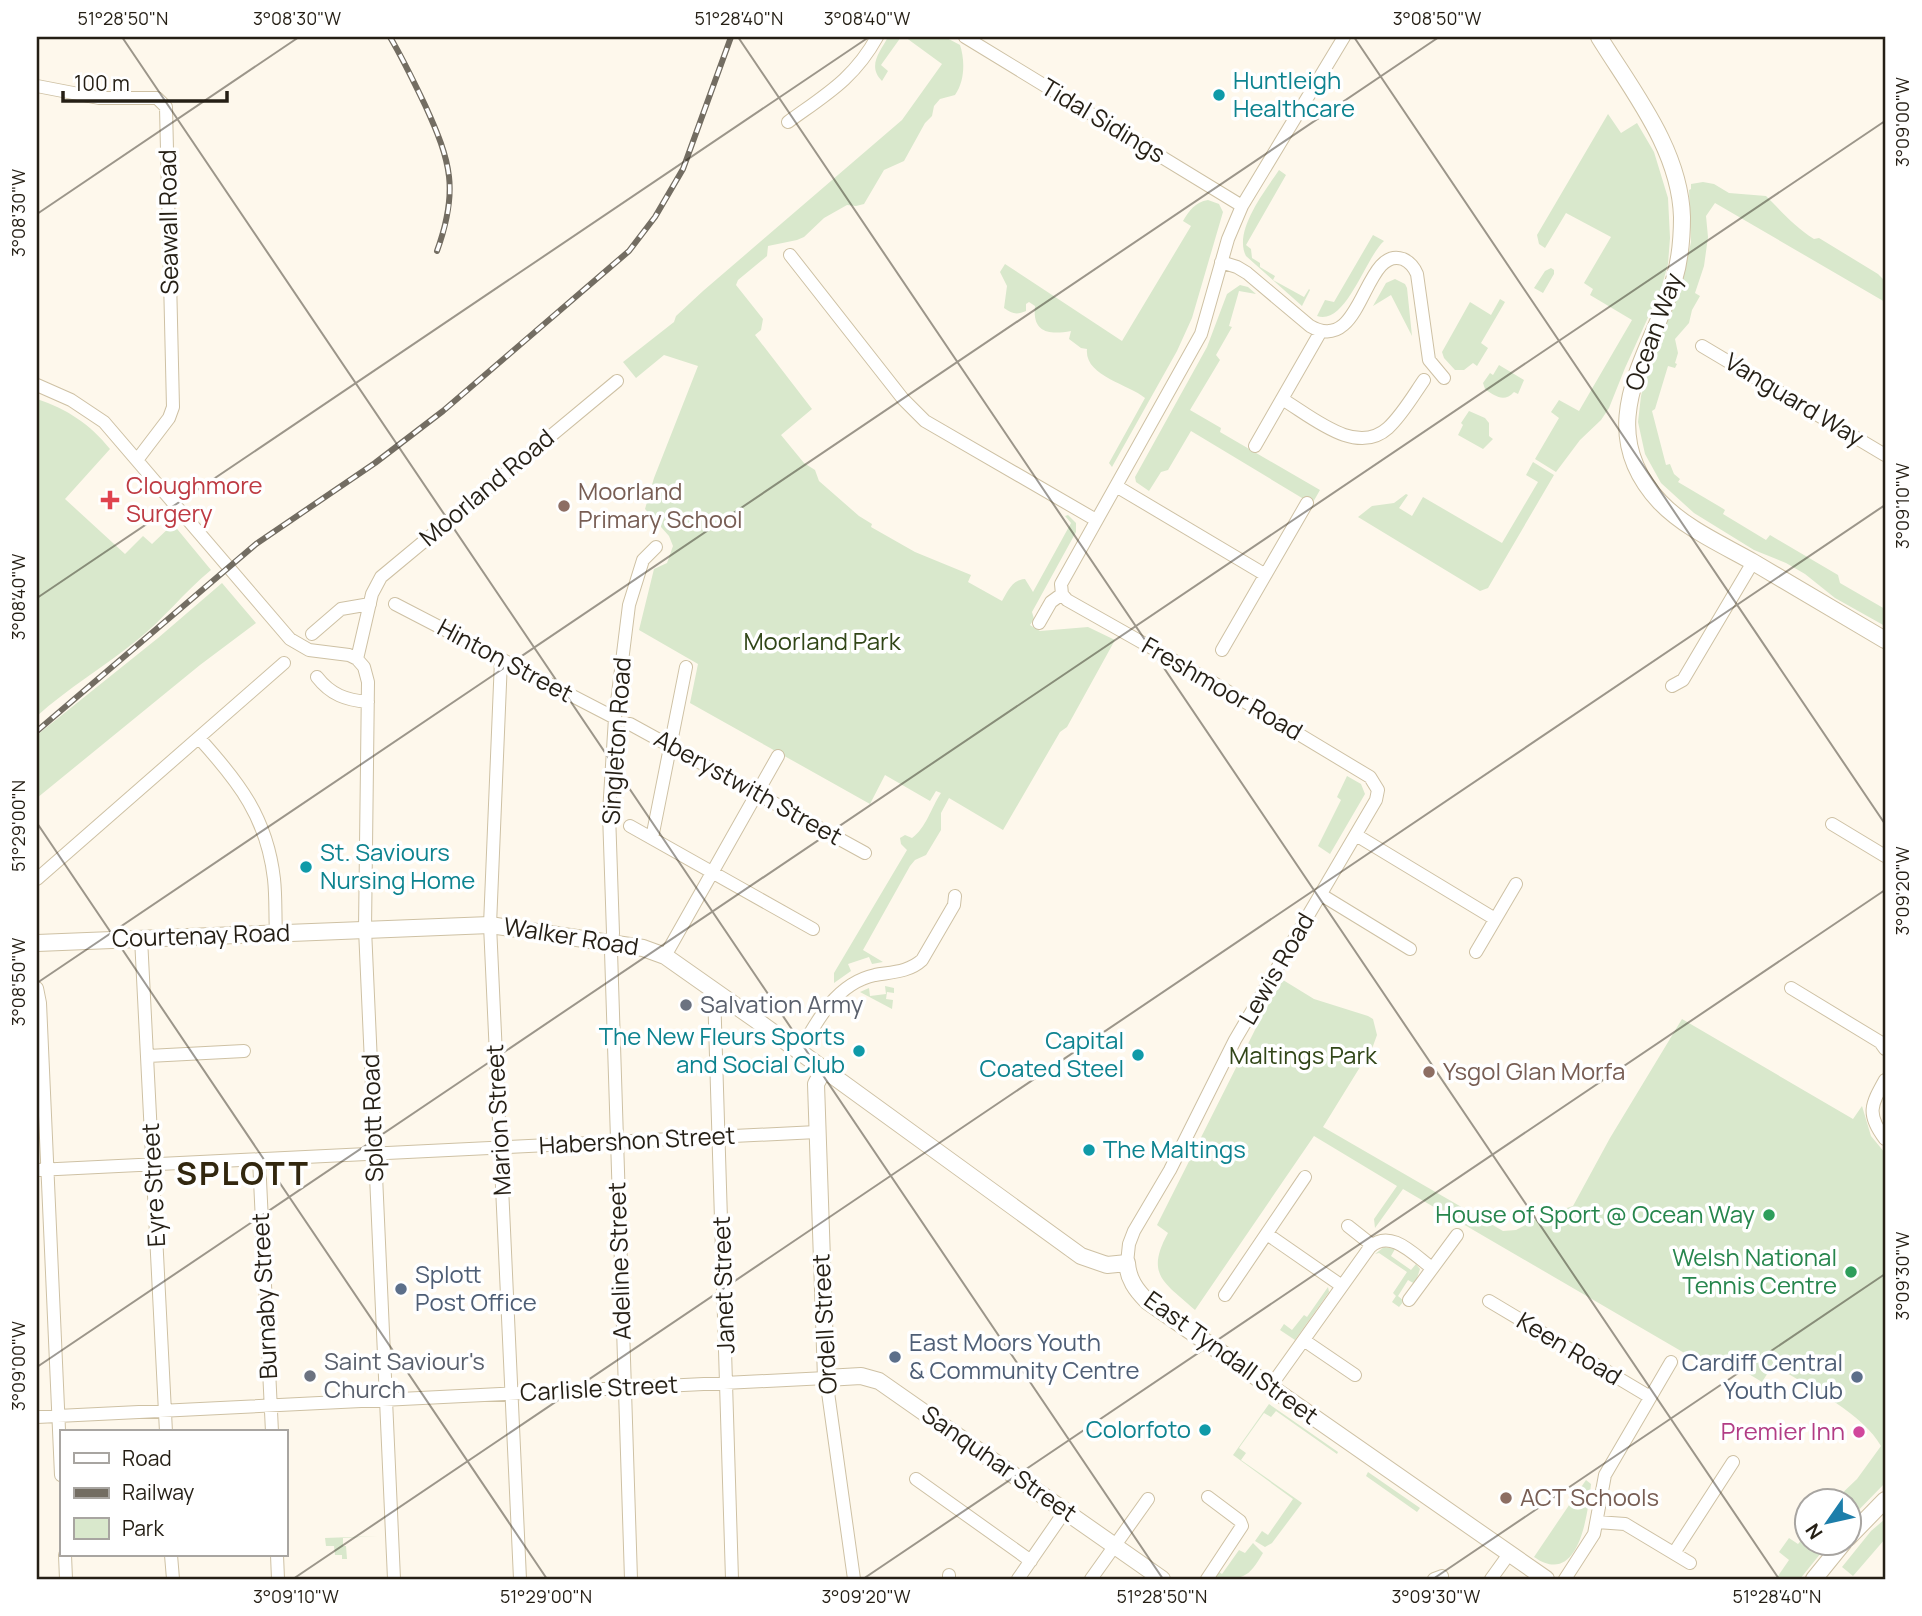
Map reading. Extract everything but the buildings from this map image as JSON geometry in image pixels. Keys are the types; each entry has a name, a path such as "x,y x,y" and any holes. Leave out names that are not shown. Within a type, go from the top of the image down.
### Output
{"street":[{"path":"788,122 849,76 877,37"},
{"name":"Tidal Sidings","path":"965,37 1242,206"},
{"path":"1039,623 1051,602 1062,594 1061,584 1200,334 1233,224 1242,206 1344,37"},
{"name":"Ocean Way","path":"1599,37 1665,148 1681,202 1682,231 1678,266 1630,392 1628,429 1632,452 1645,482 1670,511 1695,529 1885,640"},
{"name":"Seawall Road","path":"37,86 99,98 156,98 164,102 166,107 173,407 169,418 137,460"},
{"path":"790,255 903,399 925,421 1096,520"},
{"path":"1221,262 1247,273 1310,326 1321,331 1336,328 1349,320 1383,263 1393,258 1405,260 1417,274 1429,360 1444,378"},
{"path":"1258,440 1321,331"},
{"name":"Vanguard Way","path":"1702,346 1885,455"},
{"path":"1282,399 1337,432 1350,438 1364,439 1387,429 1424,380"},
{"name":"Moorland Road","path":"357,659 374,587 381,577 617,381"},
{"path":"37,385 62,395 96,415 290,639 309,650 349,655 357,659"},
{"path":"1116,486 1265,574"},
{"path":"1222,650 1307,503"},
{"name":"Singleton Road","path":"611,943 609,799 615,718 629,604 643,559 656,547"},
{"path":"1672,686 1682,680 1753,562"},
{"name":"Freshmoor Road","path":"1062,594 1067,600 1332,753 1370,777 1378,790"},
{"path":"312,634 341,609 370,604"},
{"name":"Hinton Street","path":"395,604 615,718"},
{"name":"Splott Road","path":"357,659 364,667 368,682 365,929 394,1579"},
{"name":"Marion Street","path":"501,660 490,925 520,1579"},
{"path":"37,879 284,663"},
{"path":"652,838 687,667"},
{"path":"317,677 332,693 352,701 368,702"},
{"name":"Aberystwith Street","path":"630,724 865,853"},
{"path":"199,738 234,777 257,814 268,846 272,869 276,933"},
{"path":"665,957 778,756"},
{"name":"Lewis Road","path":"1127,1263 1129,1244 1150,1200 1170,1170 1242,1029 1376,800 1378,790"},
{"path":"1832,824 1885,856"},
{"path":"630,825 813,929"},
{"path":"1356,835 1495,919"},
{"path":"1476,952 1517,884"},
{"path":"1320,894 1410,949"},
{"path":"800,1052 827,1008 840,993 864,978 902,971 919,964 954,905 955,896"},
{"name":"Walker Road","path":"365,929 490,925 643,947 665,957 715,991 892,1119"},
{"name":"Courtenay Road","path":"37,943 365,929"},
{"name":"Eyre Street","path":"141,938 166,1430"},
{"name":"Adeline Street","path":"611,943 631,1579"},
{"path":"37,988 40,1003 42,1169 60,1446"},
{"path":"1791,988 1880,1042 1885,1049"},
{"name":"Janet Street","path":"715,991 732,1579"},
{"path":"148,1056 244,1052"},
{"name":"Ordell Street","path":"824,1069 816,1084 826,1378 854,1579"},
{"path":"1885,1080 1873,1102 1872,1115 1885,1139"},
{"name":"East Tyndall Street","path":"892,1119 1081,1256 1107,1265 1127,1263 1133,1285 1147,1301 1546,1579"},
{"name":"Habershon Street","path":"42,1169 817,1132"},
{"name":"Burnaby Street","path":"259,1159 272,1430"},
{"path":"1225,1295 1305,1177"},
{"path":"1348,1226 1372,1245"},
{"path":"1267,1234 1342,1286"},
{"path":"1409,1300 1457,1235"},
{"path":"1270,1387 1377,1241 1387,1239 1397,1242 1432,1268"},
{"name":"Keen Road","path":"1489,1301 1650,1397"},
{"path":"1305,1341 1355,1375"},
{"name":"Keen Road","path":"1565,1579 1587,1549 1597,1522 1605,1475 1671,1362"},
{"name":"Sanquhar Street","path":"826,1378 861,1376 879,1381 1162,1579"},
{"name":"Carlisle Street","path":"37,1417 826,1378"},
{"path":"1674,1553 1733,1462"},
{"path":"916,1479 1031,1561"},
{"path":"1207,1579 1242,1526 1240,1521 1208,1497"},
{"path":"1091,1579 1148,1499"},
{"path":"1862,1524 1885,1500"},
{"path":"1018,1579 1065,1511"},
{"path":"1597,1522 1625,1524 1690,1563"},
{"path":"1491,1579 1509,1554"},
{"path":"65,1556 66,1579"},
{"path":"172,1556 173,1579"},
{"path":"277,1556 278,1579"},
{"path":"1814,1579 1833,1556"}],"green space":[{"path":"888,37 901,37 881,65 888,71 882,81 875,70 875,64"},
{"name":"Moorland Park","path":"905,37 945,37 960,45 963,70 955,95 940,99 934,106 932,116 925,123 904,161 884,170 864,204 847,205 824,218 804,237 768,246 767,256 738,280 736,285 763,319 761,330 755,335 812,409 781,435 804,463 815,470 819,481 872,524 871,527 915,552 971,575 968,582 1002,601 1017,581 1025,579 1033,592 1071,523 1065,516 1068,515 1076,523 1076,532 1032,612 1034,619 1030,625 1040,631 1088,627 1115,640 1067,727 1060,732 1003,830 949,798 941,813 941,830 926,855 915,860 910,866 863,950 883,962 872,964 869,957 848,964 851,971 834,983 834,973 907,850 901,844 900,838 905,835 912,838 917,834 941,793 936,791 930,801 885,775 870,804 690,703 698,664 639,630 654,569 667,563 673,546 669,536 645,509 654,478 698,366 664,355 636,378 623,362 674,322 676,316 703,291 902,120 942,64"},
{"path":"1608,114 1621,133 1637,123 1654,152 1668,198 1668,264 1661,289 1609,408 1556,472 1535,459 1559,418 1551,412 1559,400 1579,411 1632,320 1590,295 1593,289 1584,283 1611,237 1566,213 1545,248 1539,244 1537,235"},
{"path":"1279,170 1286,175 1246,245 1251,249 1252,258 1260,263 1260,267 1275,276 1273,280 1304,297 1310,290 1302,306 1246,256 1243,246 1252,211"},
{"path":"1691,184 1714,184 1729,193 1766,196 1814,239 1819,238 1878,274 1885,281 1885,302 1715,203 1706,216 1708,237 1704,266 1695,293 1700,296 1692,310 1689,323 1675,339 1677,364 1675,368 1668,366 1655,409 1652,411 1666,465 1670,464 1674,474 1680,479 1678,482 1725,510 1723,514 1766,540 1770,535 1838,575 1840,583 1885,609 1885,626 1835,598 1805,574 1754,550 1694,513 1661,483 1645,454 1638,422 1641,396 1650,360 1682,283 1691,242 1689,190"},
{"path":"1208,200 1219,204 1223,212 1192,318 1177,351 1112,467 1109,463 1145,398 1092,366 1087,349 1069,339 1071,331 1056,333 1039,327 1035,306 1029,302 1026,304 1026,311 1020,313 1012,313 1004,308 1007,286 1000,272 1005,264 1122,341 1191,226 1183,221 1190,210"},
{"path":"1373,235 1384,241 1346,301 1337,311 1327,316 1317,316 1325,300 1334,302"},
{"path":"1551,268 1554,274 1543,293 1534,288 1545,271"},
{"path":"1395,279 1407,288 1412,336 1391,295 1373,306 1386,283"},
{"path":"1240,285 1248,287 1256,294 1239,291 1229,326 1232,327 1216,355 1220,360 1190,410 1221,428 1220,432 1320,490 1312,504 1191,431 1168,470 1161,472 1149,491 1136,482 1135,477 1207,347 1227,294"},
{"path":"1500,299 1505,302 1481,343 1488,348 1477,366 1473,363 1464,370 1455,370 1442,352 1470,302 1491,315"},
{"path":"1499,365 1524,380 1518,394 1514,392 1503,398 1485,389 1483,383 1490,373 1493,375"},
{"path":"37,399 77,418 110,449 65,499 125,554 143,536 152,544 173,524 211,570 146,633 37,716"},
{"path":"1469,411 1485,418 1489,423 1489,436 1493,439 1483,449 1458,435 1463,425 1461,423"},
{"path":"1533,462 1554,475 1488,588 1480,591 1358,517 1372,506 1394,503 1406,494 1408,495 1399,508 1412,516 1423,497 1502,543 1538,482 1526,475"},
{"path":"222,583 256,623 200,665 37,798 37,735"},
{"path":"1347,776 1361,784 1365,794 1330,854 1318,846 1341,800 1337,797"},
{"name":"Maltings Park","path":"1283,980 1314,999 1373,1019 1377,1035 1373,1046 1323,1127 1503,1231 1516,1230 1545,1215 1573,1206 1610,1138 1682,1019 1853,1119 1862,1106 1871,1136 1885,1153 1885,1483 1862,1507 1862,1486 1850,1486 1881,1446 1873,1434 1848,1411 1773,1365 1762,1382 1734,1365 1705,1365 1403,1189 1375,1228 1374,1219 1397,1186 1314,1136 1195,1310 1161,1277 1158,1259 1168,1233 1157,1225 1263,1014"},
{"path":"885,986 894,988 894,993 887,992 886,999 893,1000 892,1009 860,992 869,988 870,996 886,994"},
{"path":"1384,1247 1395,1249 1391,1256 1411,1270 1416,1264 1420,1269 1415,1284 1408,1280 1398,1296 1404,1301 1399,1307 1392,1302 1396,1296 1393,1293 1407,1272 1379,1253 1375,1254"},
{"path":"1328,1287 1329,1292 1295,1340 1280,1330 1284,1324 1292,1330 1304,1315 1307,1317"},
{"path":"1269,1404 1338,1452 1337,1454 1276,1411 1271,1417 1264,1413 1239,1448 1246,1453 1241,1460 1302,1503 1272,1543 1265,1547 1255,1541 1262,1531 1268,1535 1293,1499 1233,1455"},
{"path":"1368,1472 1420,1508 1417,1512 1366,1476"},
{"path":"1586,1480 1591,1484 1584,1527 1579,1543 1571,1555 1562,1563 1550,1564 1534,1557"},
{"path":"1885,1519 1885,1539 1853,1576 1842,1567 1851,1556 1862,1556 1862,1542"},
{"path":"378,1536 343,1538 347,1559 342,1559 342,1555 335,1555 334,1546 326,1546 325,1538"},
{"path":"1789,1538 1792,1540 1792,1556 1819,1556 1800,1579 1776,1579 1789,1560 1779,1552"},
{"path":"1253,1543 1263,1553 1249,1573 1238,1578 1214,1579 1219,1572 1222,1574 1239,1550 1245,1553"}],"railway":[{"path":"390,37 425,105 446,160 450,193 444,230 437,251"},
{"path":"37,731 256,544 375,463 443,411 629,251 655,217 683,169 731,37"}],"place":[{"name":"Huntleigh Healthcare","path":"1219,95"},
{"name":"Cloughmore Surgery","path":"110,500"},
{"name":"Moorland Primary School","path":"564,506"},
{"name":"St. Saviours Nursing Home","path":"306,867"},
{"name":"Salvation Army","path":"686,1005"},
{"name":"The New Fleurs Sports and Social Club","path":"859,1051"},
{"name":"Capital Coated Steel","path":"1138,1055"},
{"name":"Ysgol Glan Morfa","path":"1429,1072"},
{"name":"The Maltings","path":"1089,1150"},
{"name":"House of Sport @ Ocean Way","path":"1769,1215"},
{"name":"Welsh National Tennis Centre","path":"1851,1272"},
{"name":"Splott Post Office","path":"401,1289"},
{"name":"East Moors Youth & Community Centre","path":"895,1357"},
{"name":"Saint Saviour's Church","path":"310,1376"},
{"name":"Cardiff Central Youth Club","path":"1857,1377"},
{"name":"Colorfoto","path":"1205,1430"},
{"name":"Premier Inn","path":"1859,1432"},
{"name":"ACT Schools","path":"1506,1498"}],"district":[{"name":"SPLOTT","path":"243,1174"}]}
